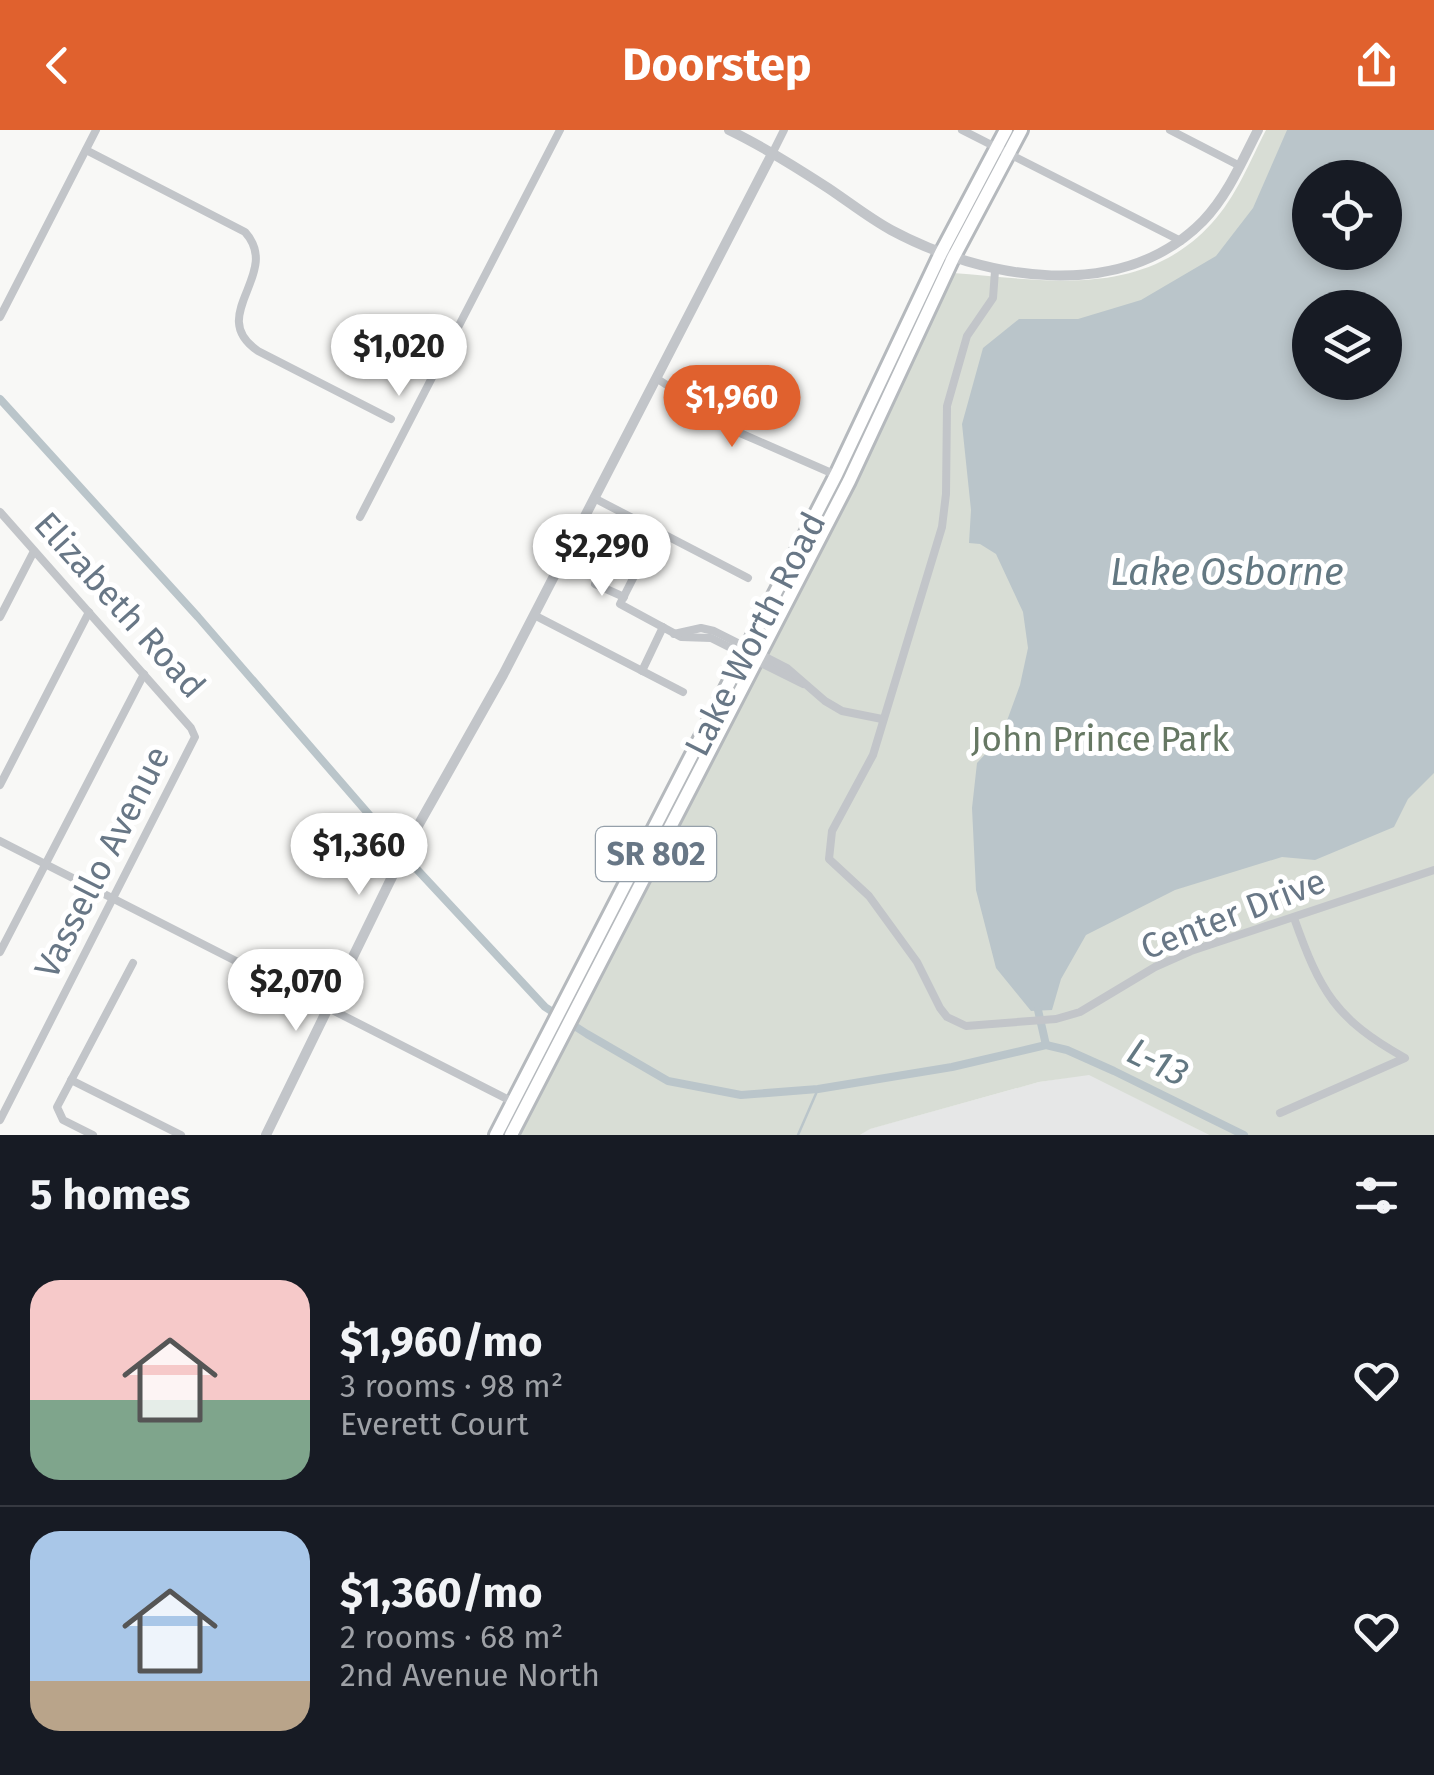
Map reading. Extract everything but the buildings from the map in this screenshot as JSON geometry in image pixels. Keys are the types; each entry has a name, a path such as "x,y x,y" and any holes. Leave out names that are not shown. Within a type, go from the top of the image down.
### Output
{"main road":[{"name":"Lake Worth Road","path":"1003,151 1006,130"},
{"name":"Lake Worth Road","path":"572,1002 600,963 843,478 947,256 1003,151 1020,130"},
{"name":"Lake Worth Road","path":"496,1135 519,1106 572,1002 615,904 752,655"},
{"path":"600,963 615,904"},
{"name":"Lake Worth Road","path":"512,1135 519,1106"}],"street":[{"path":"0,317 96,130"},
{"path":"360,517 560,130"},
{"path":"730,130 773,152 890,230 947,256 995,271 1076,274 1107,272 1154,257 1181,240 1213,210 1258,130"},
{"path":"266,1135 397,865 534,614 784,130"},
{"path":"962,130 1181,240"},
{"path":"1170,130 1240,166"},
{"path":"86,150 245,232 257,256 238,316 247,342 258,352 391,419"},
{"path":"657,531 620,604 681,637 711,638 799,675 803,684 842,711 882,719 942,527 946,406 967,336 989,303 986,294 995,271"},
{"path":"656,378 740,433 843,478"},
{"path":"594,498 748,578"},
{"name":"Elizabeth Road","path":"0,512 195,736"},
{"path":"0,617 34,551"},
{"path":"595,584 624,597"},
{"path":"0,784 89,612"},
{"path":"534,614 683,692"},
{"path":"642,670 664,628"},
{"path":"0,952 144,674"},
{"name":"Center Drive","path":"882,719 874,755 832,831 829,859 869,896 916,962 931,996 947,1017 957,1023 980,1027 1056,1019 1080,1012 1191,951 1434,870"},
{"name":"Vassello Avenue","path":"0,1120 195,736"},
{"path":"0,841 519,1106"},
{"path":"1280,1113 1404,1058 1344,1017 1326,996 1294,918"},
{"path":"93,1135 63,1120 58,1104 132,962"},
{"path":"1119,990 1126,1000"},
{"path":"71,1080 181,1135"}],"shaded area":[{"path":"1089,1074 1209,1135 860,1135 869,1129 1039,1082"}],"green space":[{"name":"John Prince Park","path":"1266,130 1434,130 1434,1135 1209,1135 1089,1075 1039,1082 860,1135 520,1135 858,481 953,273 1057,281 1124,275 1185,248 1221,213"}],"water":[{"name":"Lake Osborne","path":"1287,130 1434,130 1434,773 1408,799 1394,827 1315,860 1282,857 1175,890 1086,935 1061,979 1052,1010 1031,1011 996,968 976,890 972,808 977,763 1001,737 1020,685 1028,648 1023,612 996,554 980,544 969,543 971,510 962,424 983,348 1019,319 1078,319 1141,300 1216,256 1253,208"}],"waterway":[{"name":"L-13","path":"0,399 198,617 411,863 545,1007 587,1034 668,1081 741,1095 818,1089 952,1067 1046,1045 1114,1071 1244,1135"},
{"path":"1038,1010 1046,1045"},
{"path":"798,1135 818,1089"}]}
